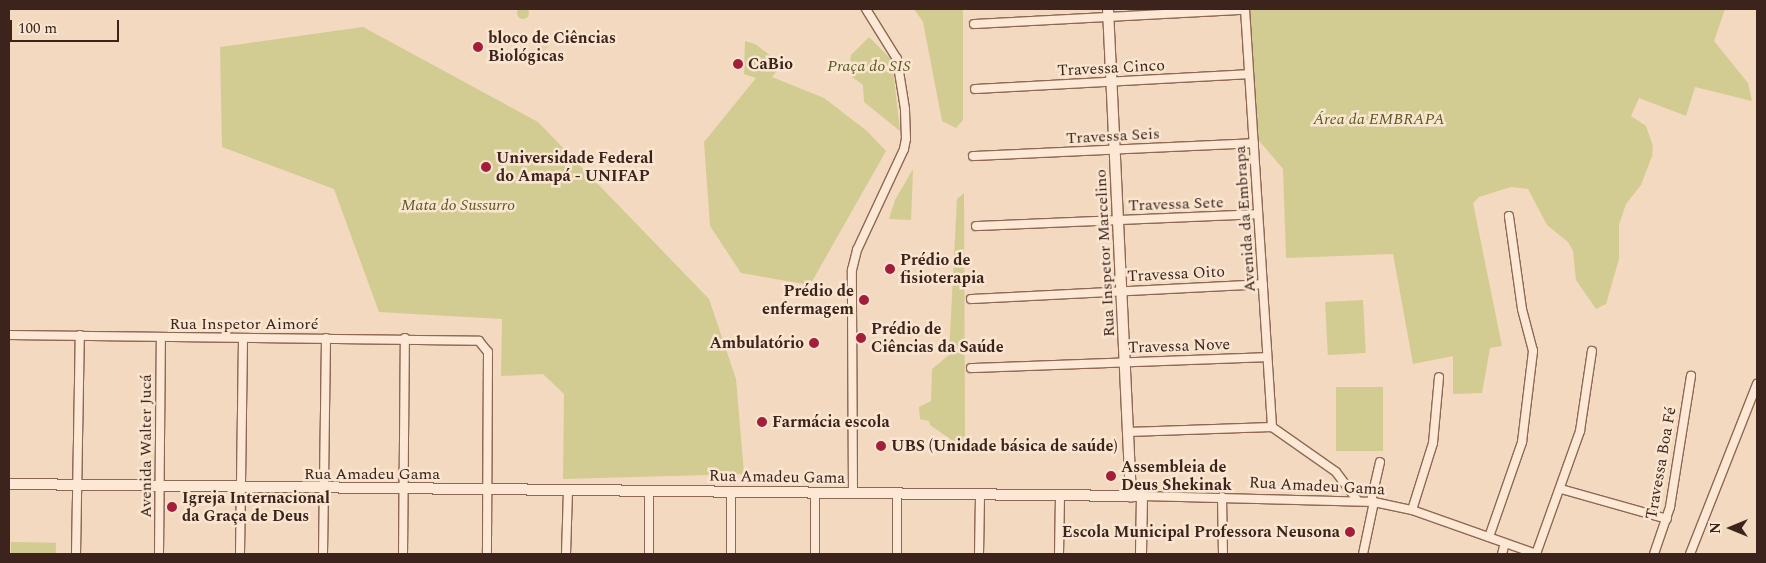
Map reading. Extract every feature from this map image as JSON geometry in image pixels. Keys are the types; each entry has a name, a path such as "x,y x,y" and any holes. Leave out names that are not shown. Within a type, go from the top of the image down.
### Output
{"street":[{"path":"853,493 852,270 857,250 904,149 906,139 905,109 897,59 866,9"},
{"path":"974,24 1108,13 1245,9"},
{"name":"Avenida da Embrapa","path":"1245,9 1272,427"},
{"name":"Rua Inspetor Marcelino","path":"1108,13 1128,432 1141,554"},
{"name":"Travessa Cinco","path":"975,89 1248,74"},
{"name":"Travessa Seis","path":"973,156 1254,143"},
{"name":"Travessa Sete","path":"976,226 1258,214"},
{"path":"1489,536 1520,449 1533,352 1522,309 1509,216"},
{"name":"Travessa Oito","path":"971,299 1263,284"},
{"name":"Rua Inspetor Aimoré","path":"9,335 405,338 480,341 488,352 488,489"},
{"path":"76,554 80,336"},
{"name":"Avenida Walter Jucá","path":"159,554 161,337"},
{"path":"240,554 243,338"},
{"path":"322,554 326,338"},
{"path":"404,554 405,338"},
{"path":"1536,554 1561,489 1580,431 1592,351"},
{"name":"Travessa Nove","path":"972,368 1267,357"},
{"name":"Travessa Boa Fé","path":"1654,554 1667,519 1691,376"},
{"path":"1412,510 1433,443 1439,377"},
{"path":"1690,554 1757,384"},
{"path":"1128,432 1272,427 1336,472 1357,500"},
{"path":"1363,554 1380,462"},
{"name":"Rua Amadeu Gama","path":"9,484 649,492 1060,494 1357,500 1372,501 1412,510 1536,554"},
{"path":"487,554 488,489"},
{"path":"1561,489 1667,519"},
{"path":"566,554 568,490"},
{"path":"731,491 732,554"},
{"path":"649,492 649,554"},
{"path":"815,493 815,554"},
{"path":"897,493 897,554"},
{"path":"978,554 980,494"},
{"path":"1059,554 1060,494"},
{"path":"1222,497 1223,554"},
{"path":"1502,554 1504,543"}],"shaded area":[{"path":"540,44 549,46 531,64 521,63"}],"green space":[{"path":"523,7 529,13 523,19 517,13"},
{"path":"914,9 963,9 963,120 956,128 942,121 923,22"},
{"name":"Área da EMBRAPA","path":"1250,9 1725,9 1714,41 1748,83 1752,101 1695,87 1686,116 1639,98 1631,116 1646,126 1653,146 1652,156 1641,185 1626,204 1619,225 1619,259 1606,304 1596,309 1576,280 1573,251 1568,242 1547,225 1528,189 1511,187 1479,197 1473,203 1502,346 1490,348 1482,393 1453,394 1453,356 1413,364 1393,254 1286,258 1283,169 1256,137"},
{"name":"Mata do Sussurro","path":"363,27 538,122 709,299 736,379 744,474 563,479 564,394 543,374 501,376 502,319 379,312 334,189 222,147 220,47"},
{"name":"Praça do SIS","path":"869,37 892,60 900,131 864,102 863,85 848,74 851,55"},
{"path":"745,41 755,44 782,64 772,77 824,98 867,131 886,151 810,285 741,273 710,226 704,142 756,78 744,74"},
{"path":"913,169 911,220 889,219 895,200"},
{"path":"964,193 965,443 956,443 930,425 929,421 920,419 919,407 931,401 932,369 949,355 957,199"},
{"path":"1363,300 1366,353 1328,355 1325,302"},
{"path":"1336,387 1383,387 1383,451 1336,451"},
{"path":"11,542 56,543 56,554 11,554"}],"place":[{"name":"bloco de Ciências Biológicas","path":"478,47"},
{"name":"CaBio","path":"738,64"},
{"name":"Universidade Federal do Amapá - UNIFAP","path":"486,167"},
{"name":"Prédio de fisioterapia","path":"890,269"},
{"name":"Prédio de enfermagem","path":"864,300"},
{"name":"Prédio de Ciências da Saúde","path":"861,338"},
{"name":"Ambulatório","path":"814,343"},
{"name":"Farmácia escola","path":"762,422"},
{"name":"UBS (Unidade básica de saúde)","path":"881,446"},
{"name":"Assembleia de Deus Shekinak","path":"1111,476"},
{"name":"Igreja Internacional da Graça de Deus","path":"172,507"},
{"name":"Escola Municipal Professora Neusona","path":"1350,532"}]}
